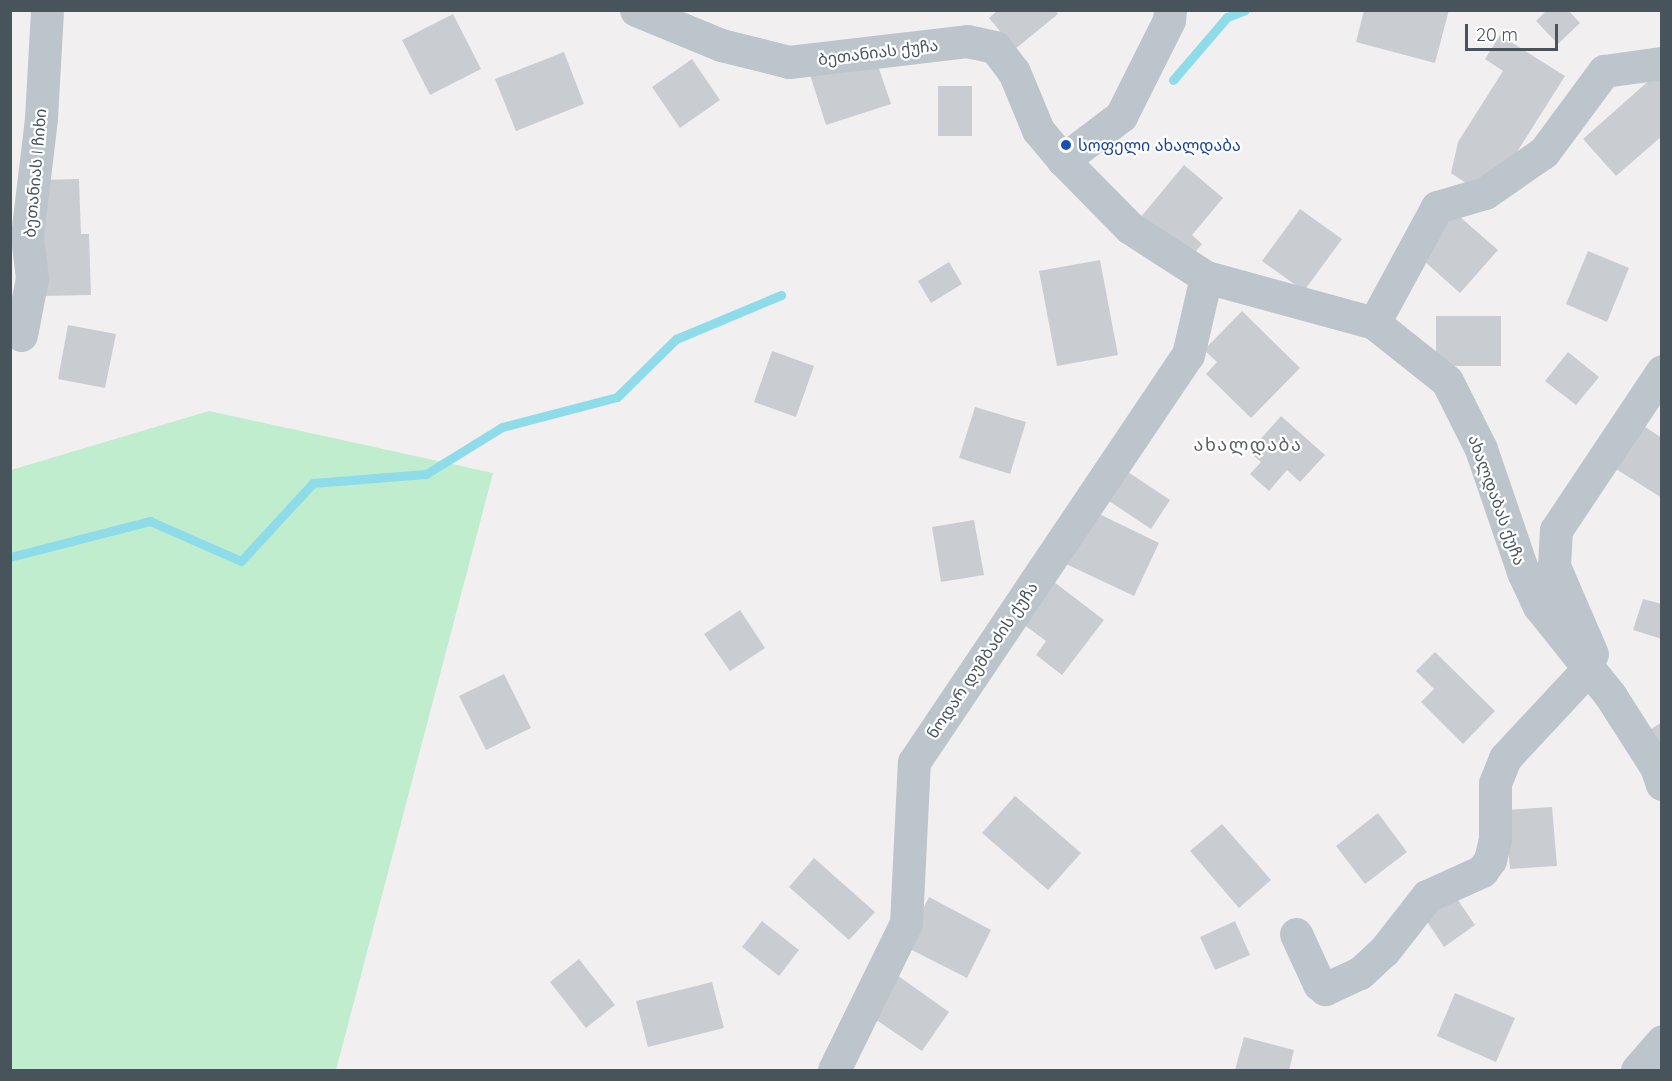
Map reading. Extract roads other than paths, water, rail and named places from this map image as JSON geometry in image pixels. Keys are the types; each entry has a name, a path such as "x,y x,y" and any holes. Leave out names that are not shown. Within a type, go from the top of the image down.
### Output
{"street":[{"name":"ბეთანიას I ჩიხი","path":"21,335 32,278 27,236 40,118 47,10"},
{"name":"ბეთანიას ქუჩა","path":"636,10 721,45 789,62 967,41 995,47 1014,72 1038,130 1063,160"},
{"path":"1063,160 1121,116 1169,20 1170,10"},
{"path":"1374,323 1437,207 1485,193 1544,152 1604,72 1662,63"},
{"name":"ახალდაბას ქუჩა","path":"1063,160 1130,228 1206,277 1374,323 1447,381 1481,449 1523,572 1539,606 1610,695 1656,767 1662,784"},
{"name":"ნოდარ დუმბაძის ქუჩა","path":"834,1071 906,923 914,762 1188,355 1206,277"},
{"path":"1610,695 1554,566 1556,530 1662,371"},
{"path":"1296,934 1319,984 1325,989 1360,973 1384,951 1427,896 1482,871 1490,860 1495,838 1495,783 1505,758 1589,668"},
{"path":"1637,1071 1662,1041"}],"waterway":[{"path":"1173,80 1227,17 1245,10"},
{"path":"10,557 150,521 241,561 313,483 426,474 502,427 617,397 676,339 781,295"}],"place":[{"name":"სოფელი ახალდაბა","path":"1066,145"}],"district":[{"name":"ახალდაბა","path":"1248,445"}]}
